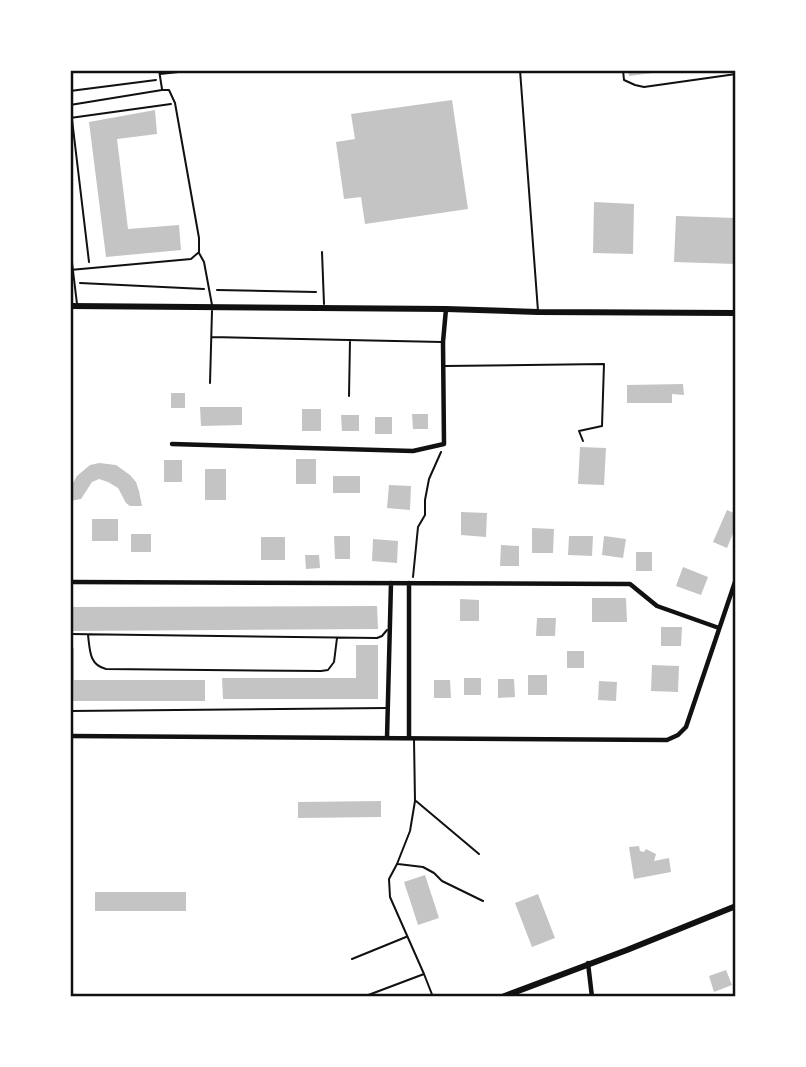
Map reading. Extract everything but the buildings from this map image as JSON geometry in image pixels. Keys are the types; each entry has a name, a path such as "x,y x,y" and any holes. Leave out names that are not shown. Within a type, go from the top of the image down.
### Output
{"main road":[{"path":"74,306 736,313"},
{"path":"502,997 736,906"}],"street":[{"path":"172,444 413,451 444,444 443,342 446,309"},
{"path":"70,736 667,740 686,727 736,579"},
{"path":"70,582 631,584 657,606 719,628"},
{"path":"387,738 391,583"},
{"path":"411,583 412,738"},
{"path":"587,963 592,997"}],"lane":[{"path":"159,70 162,90"},
{"path":"160,74 197,70"},
{"path":"520,70 538,312"},
{"path":"623,70 624,80 644,86 736,74"},
{"path":"70,105 169,90 175,103 199,238 199,252 204,261 212,307 210,383"},
{"path":"70,246 71,270 75,283 74,306"},
{"path":"71,270 191,259 199,252"},
{"path":"322,252 324,309"},
{"path":"212,337 443,342"},
{"path":"349,339 349,396"},
{"path":"444,366 604,364 602,426 579,431 583,441"},
{"path":"70,634 377,638 390,626"},
{"path":"88,635 94,664 106,669 328,670 334,662 337,637"},
{"path":"70,711 388,708"},
{"path":"412,738 415,801 410,831 389,879 390,897 433,997"},
{"path":"415,801 479,853"},
{"path":"397,864 423,867 442,881 483,901"},
{"path":"352,959 407,937"},
{"path":"363,997 424,974"}],"path":[{"path":"70,91 161,79"},
{"path":"71,117 175,103"},
{"path":"70,105 93,284"},
{"path":"75,283 209,290 324,292"},
{"path":"411,583 418,527 425,515 429,479 444,444"}]}
